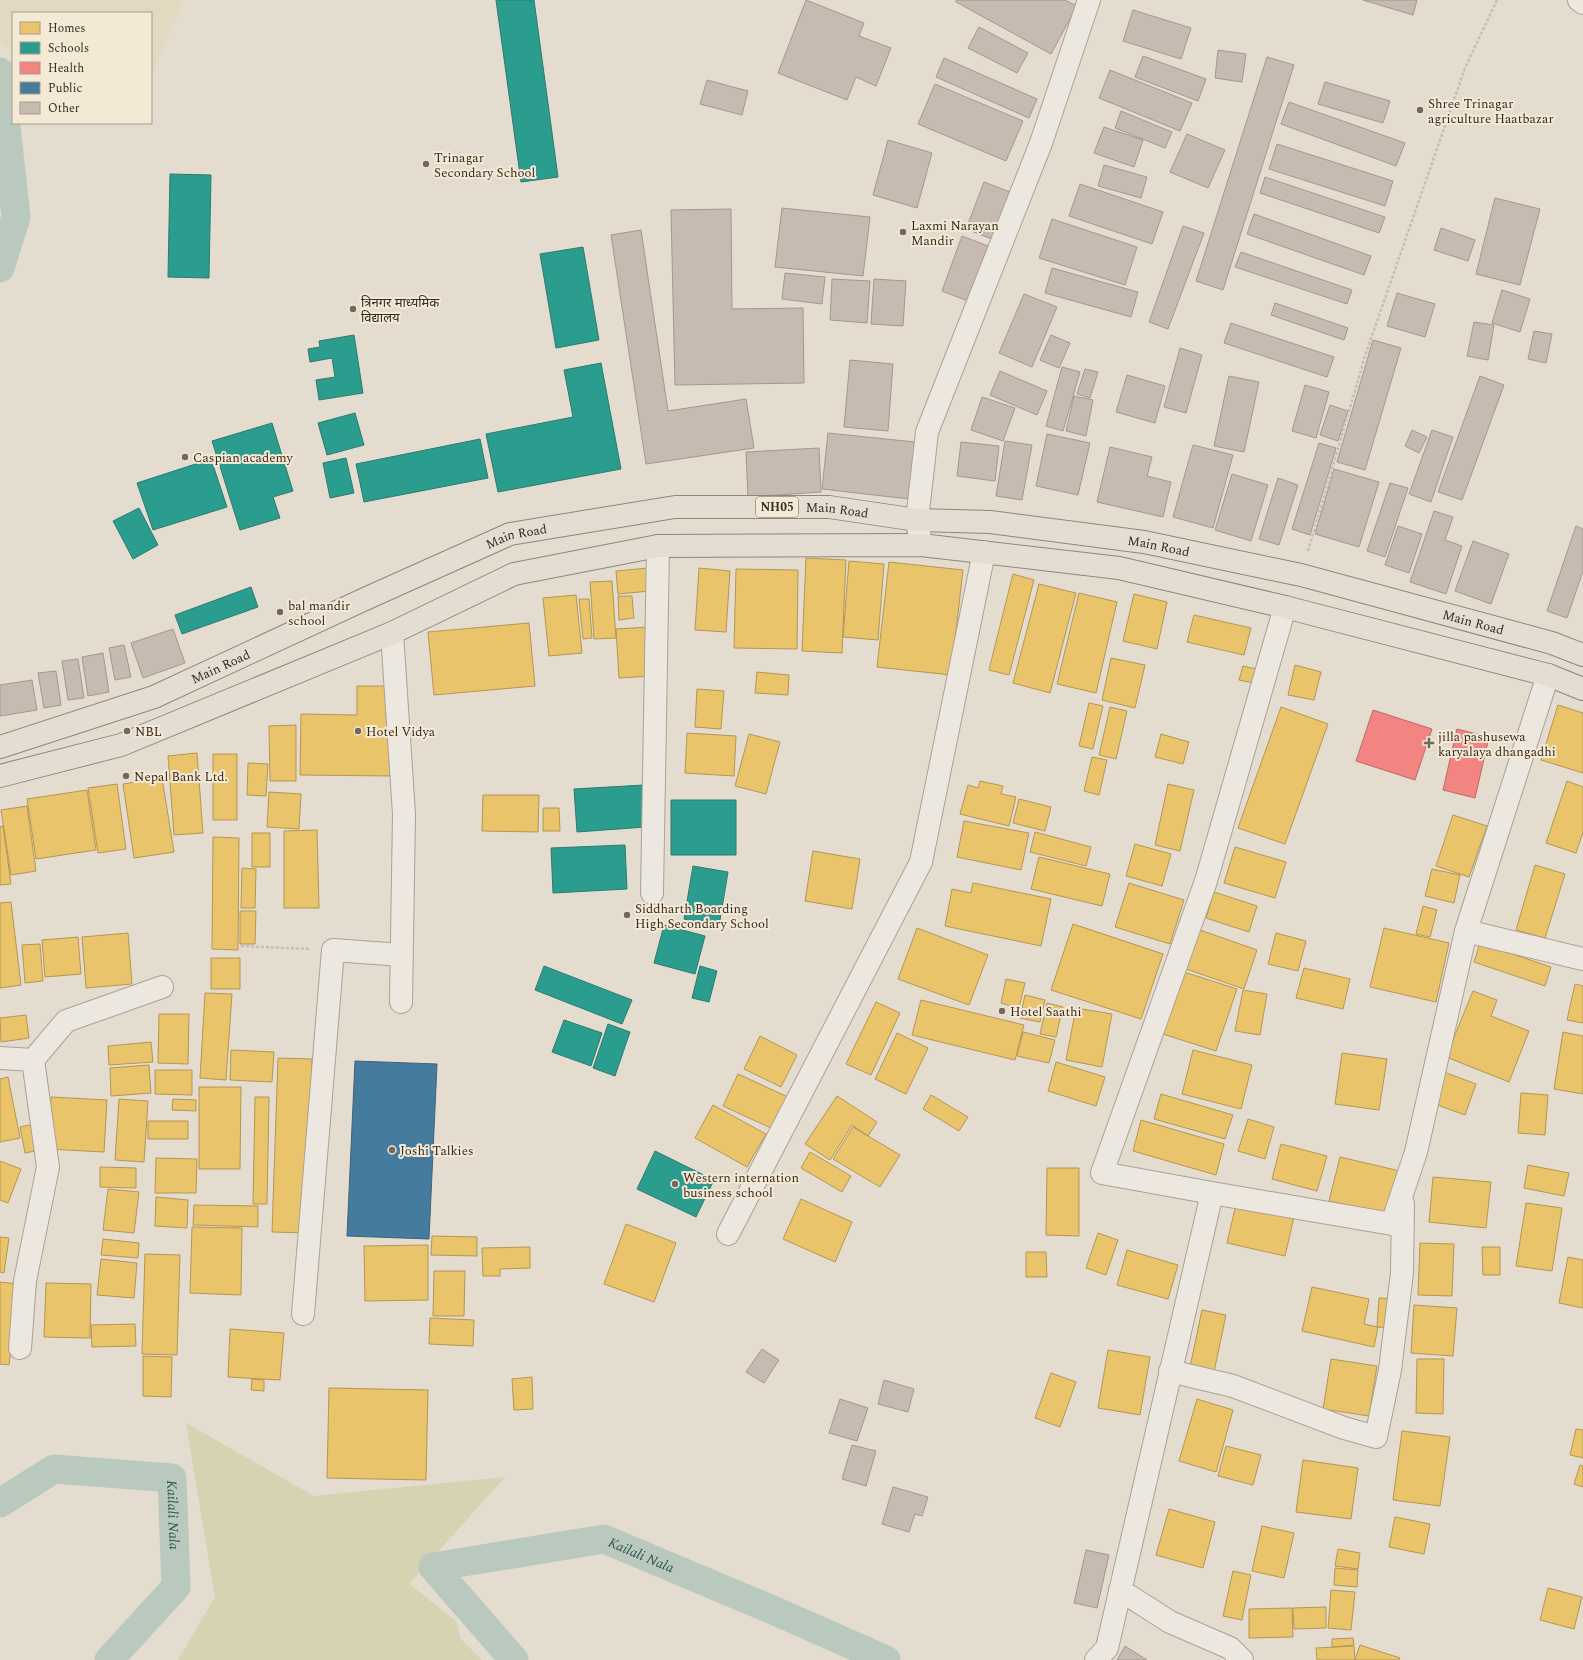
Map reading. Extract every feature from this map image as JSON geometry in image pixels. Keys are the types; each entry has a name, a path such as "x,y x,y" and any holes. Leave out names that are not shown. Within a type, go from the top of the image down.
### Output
{"main road":[{"name":"Main Road","path":"0,747 154,697 358,602 510,534 675,507 829,507 917,520 990,522 1144,542 1301,575 1552,643 1583,654"},
{"path":"0,776 121,745 392,633 514,574 658,546 921,544 1119,568 1285,607 1548,675 1583,689"}],"street":[{"path":"921,544 917,520 927,432 1040,143 1089,0"},
{"path":"1579,0 1583,3"},
{"path":"652,893 658,546"},
{"path":"728,1234 921,862 984,552"},
{"path":"1285,607 1206,881 1102,1173 1392,1224 1416,1152 1466,931 1548,675"},
{"path":"392,633 404,814 401,1002"},
{"path":"1466,931 1583,959"},
{"path":"303,1314 333,950 402,955"},
{"path":"20,1348 24,1281 48,1167 33,1060 66,1022 162,987"},
{"path":"0,1058 33,1060"},
{"path":"1170,1371 1233,1386 1344,1428 1376,1437 1390,1370 1402,1273 1403,1191"},
{"path":"1096,1660 1107,1648 1212,1193"},
{"path":"1120,1590 1170,1622 1230,1648 1242,1660"}],"path":[{"path":"1301,575 1365,356 1466,68 1497,0"},
{"path":"241,946 333,950"}],"shaded area":[{"path":"0,0 184,0 152,74 152,12 12,12 12,48 6,46 0,41"},
{"path":"186,1423 314,1496 505,1477 409,1584 457,1622 460,1638 482,1660 178,1660 215,1597"}],"building: Homes":[{"path":"806,558 846,560 842,653 802,651"},
{"path":"849,561 884,564 878,640 843,637"},
{"path":"889,562 963,570 951,675 877,667"},
{"path":"648,568 650,591 618,594 616,571"},
{"path":"699,568 730,571 726,632 695,630"},
{"path":"736,569 798,570 797,649 734,648"},
{"path":"1013,574 1034,580 1009,675 989,670"},
{"path":"612,581 616,638 594,639 590,582"},
{"path":"1039,584 1076,593 1050,693 1013,683"},
{"path":"1079,593 1117,602 1096,693 1057,684"},
{"path":"1134,594 1167,602 1157,649 1123,641"},
{"path":"576,595 582,653 549,656 543,598"},
{"path":"618,596 632,596 634,618 619,620"},
{"path":"579,599 589,599 592,638 583,639"},
{"path":"1194,615 1251,628 1244,655 1187,642"},
{"path":"529,623 535,686 434,695 428,632"},
{"path":"649,627 652,676 619,678 616,629"},
{"path":"1111,658 1145,665 1135,708 1102,700"},
{"path":"1295,665 1321,672 1314,700 1288,695"},
{"path":"1243,666 1261,670 1258,684 1239,680"},
{"path":"757,672 789,675 788,695 755,693"},
{"path":"357,686 395,686 394,776 300,775 301,714 357,715"},
{"path":"697,689 724,691 721,729 695,727"},
{"path":"1089,703 1103,706 1093,749 1079,746"},
{"path":"1558,705 1583,713 1583,773 1541,760"},
{"path":"1110,707 1127,711 1116,759 1099,755"},
{"path":"1281,707 1328,724 1285,844 1238,828"},
{"path":"296,725 296,781 270,781 269,726"},
{"path":"687,733 736,736 734,776 685,773"},
{"path":"749,734 780,742 766,794 735,786"},
{"path":"1161,734 1189,742 1183,764 1155,757"},
{"path":"197,753 203,833 174,835 168,756"},
{"path":"213,754 237,754 237,820 213,820"},
{"path":"1092,757 1107,760 1099,795 1084,791"},
{"path":"248,763 268,764 266,796 247,795"},
{"path":"162,778 174,852 134,858 123,784"},
{"path":"980,781 1003,786 1001,794 1016,797 1009,826 960,814 968,785 978,788"},
{"path":"1567,781 1583,787 1583,832 1576,853 1546,843"},
{"path":"117,784 126,849 98,853 88,788"},
{"path":"1168,784 1194,790 1180,851 1155,845"},
{"path":"87,790 96,850 36,859 27,799"},
{"path":"269,792 301,794 299,829 267,827"},
{"path":"483,795 539,795 538,832 482,831"},
{"path":"1019,799 1051,807 1045,831 1013,823"},
{"path":"27,806 36,871 11,875 1,810"},
{"path":"543,808 559,808 560,831 543,831"},
{"path":"1453,815 1487,826 1469,877 1436,866"},
{"path":"964,821 1029,833 1021,870 957,857"},
{"path":"3,826 11,884 0,885 0,827"},
{"path":"317,830 319,908 284,908 284,831"},
{"path":"1035,832 1091,847 1086,866 1030,852"},
{"path":"252,833 270,833 270,867 252,867"},
{"path":"213,837 239,838 238,950 212,949"},
{"path":"1135,844 1171,854 1162,886 1126,876"},
{"path":"1235,847 1286,862 1275,898 1224,883"},
{"path":"813,851 860,859 852,909 805,901"},
{"path":"1039,857 1110,874 1102,906 1031,889"},
{"path":"1535,865 1565,874 1545,938 1516,930"},
{"path":"242,868 256,869 255,908 241,908"},
{"path":"1432,869 1460,875 1454,903 1425,896"},
{"path":"973,883 1051,899 1041,946 945,926 952,889 971,893"},
{"path":"1129,883 1184,900 1170,944 1115,927"},
{"path":"1214,892 1257,906 1249,932 1206,918"},
{"path":"11,902 21,985 0,988 0,903"},
{"path":"1423,906 1437,910 1430,937 1416,934"},
{"path":"240,911 256,911 255,944 240,944"},
{"path":"1073,924 1163,954 1141,1019 1051,990"},
{"path":"917,928 988,955 969,1005 898,979"},
{"path":"1384,928 1449,943 1436,1002 1370,987"},
{"path":"1200,930 1257,950 1244,989 1186,969"},
{"path":"128,933 132,984 86,988 82,937"},
{"path":"1276,933 1306,941 1298,971 1268,964"},
{"path":"78,937 81,974 45,977 42,940"},
{"path":"1480,943 1551,967 1545,986 1474,962"},
{"path":"40,944 43,981 25,983 22,945"},
{"path":"211,958 240,958 240,989 211,989"},
{"path":"1304,968 1350,979 1343,1009 1296,998"},
{"path":"1184,972 1237,989 1216,1051 1163,1034"},
{"path":"1006,979 1025,983 1019,1008 1001,1003"},
{"path":"1575,984 1583,986 1583,1023 1567,1020"},
{"path":"1243,990 1267,994 1260,1035 1235,1031"},
{"path":"1473,991 1497,1000 1491,1016 1529,1031 1509,1082 1446,1057"},
{"path":"205,993 232,994 226,1080 200,1078"},
{"path":"1025,995 1045,1000 1040,1022 1020,1018"},
{"path":"921,1000 1024,1025 1015,1060 912,1035"},
{"path":"876,1002 900,1013 871,1075 846,1064"},
{"path":"1047,1003 1063,1007 1056,1037 1040,1034"},
{"path":"1076,1008 1112,1014 1102,1067 1066,1060"},
{"path":"159,1014 189,1014 188,1064 158,1063"},
{"path":"26,1015 29,1038 1,1042 0,1018"},
{"path":"1023,1032 1055,1040 1049,1063 1017,1056"},
{"path":"1563,1032 1583,1036 1583,1094 1554,1089"},
{"path":"897,1033 928,1048 906,1094 875,1079"},
{"path":"760,1036 797,1055 781,1087 744,1069"},
{"path":"151,1042 153,1062 109,1065 108,1046"},
{"path":"231,1050 274,1052 272,1082 230,1080"},
{"path":"1193,1050 1252,1065 1241,1109 1182,1094"},
{"path":"1342,1053 1387,1059 1379,1110 1335,1104"},
{"path":"278,1058 312,1059 306,1233 272,1232"},
{"path":"1056,1062 1105,1077 1096,1106 1048,1091"},
{"path":"149,1065 151,1093 111,1096 110,1068"},
{"path":"155,1070 192,1070 192,1095 155,1094"},
{"path":"1444,1072 1476,1084 1465,1115 1432,1103"},
{"path":"738,1074 788,1097 773,1129 723,1106"},
{"path":"8,1077 20,1138 0,1142 0,1079"},
{"path":"199,1087 241,1087 240,1169 199,1169"},
{"path":"1521,1093 1548,1095 1545,1135 1518,1133"},
{"path":"1161,1094 1233,1115 1225,1139 1154,1119"},
{"path":"931,1095 968,1117 959,1131 923,1109"},
{"path":"837,1096 877,1122 868,1136 852,1125 830,1160 805,1144"},
{"path":"51,1097 107,1100 104,1152 48,1149"},
{"path":"255,1097 269,1097 267,1204 253,1204"},
{"path":"119,1099 148,1101 144,1162 115,1160"},
{"path":"173,1099 196,1100 196,1111 172,1110"},
{"path":"713,1105 766,1134 747,1167 695,1138"},
{"path":"1248,1119 1274,1127 1265,1159 1238,1151"},
{"path":"1141,1120 1224,1144 1216,1175 1133,1151"},
{"path":"148,1121 188,1121 188,1139 148,1139"},
{"path":"35,1124 40,1150 25,1153 20,1127"},
{"path":"853,1127 900,1155 880,1187 833,1159"},
{"path":"1281,1144 1327,1156 1317,1191 1272,1179"},
{"path":"810,1152 851,1176 842,1192 801,1168"},
{"path":"1340,1157 1400,1171 1389,1215 1329,1201"},
{"path":"156,1158 197,1159 196,1193 155,1193"},
{"path":"0,1161 21,1169 8,1203 0,1200"},
{"path":"1528,1165 1569,1173 1564,1196 1524,1188"},
{"path":"100,1167 136,1168 136,1188 100,1187"},
{"path":"1047,1168 1079,1168 1079,1236 1046,1235"},
{"path":"1433,1177 1491,1182 1486,1228 1429,1222"},
{"path":"108,1189 139,1192 134,1233 103,1230"},
{"path":"156,1197 188,1200 187,1228 155,1226"},
{"path":"801,1199 852,1222 835,1262 783,1239"},
{"path":"1237,1200 1295,1213 1285,1256 1227,1243"},
{"path":"1526,1203 1562,1208 1552,1271 1516,1266"},
{"path":"194,1205 258,1206 258,1227 193,1225"},
{"path":"626,1224 676,1243 654,1302 604,1284"},
{"path":"192,1227 242,1228 241,1295 190,1293"},
{"path":"1098,1233 1118,1240 1106,1275 1086,1268"},
{"path":"432,1236 477,1237 477,1256 431,1255"},
{"path":"0,1237 9,1238 4,1273 0,1272"},
{"path":"103,1239 139,1243 138,1258 101,1255"},
{"path":"1420,1243 1454,1244 1452,1296 1418,1295"},
{"path":"428,1245 428,1300 365,1301 364,1246"},
{"path":"530,1247 530,1268 500,1269 500,1276 483,1276 482,1248"},
{"path":"1482,1247 1500,1247 1500,1275 1483,1275"},
{"path":"1127,1250 1178,1265 1168,1299 1117,1285"},
{"path":"1026,1252 1046,1252 1047,1277 1026,1277"},
{"path":"145,1254 180,1255 177,1355 142,1354"},
{"path":"1568,1257 1583,1260 1583,1308 1559,1303"},
{"path":"101,1259 137,1263 134,1298 97,1295"},
{"path":"434,1271 465,1271 464,1316 433,1316"},
{"path":"0,1282 19,1284 9,1365 0,1364"},
{"path":"46,1283 91,1284 90,1338 44,1337"},
{"path":"1312,1287 1369,1299 1364,1324 1378,1327 1374,1347 1302,1331"},
{"path":"1379,1298 1395,1299 1393,1328 1377,1327"},
{"path":"1414,1305 1457,1308 1453,1356 1411,1353"},
{"path":"1202,1310 1226,1315 1214,1372 1190,1367"},
{"path":"430,1318 474,1320 473,1346 429,1344"},
{"path":"135,1324 136,1346 92,1347 91,1325"},
{"path":"230,1329 284,1333 280,1380 228,1377"},
{"path":"1108,1350 1150,1357 1140,1415 1098,1408"},
{"path":"143,1356 172,1357 171,1397 143,1396"},
{"path":"1331,1359 1377,1366 1369,1416 1323,1409"},
{"path":"1417,1359 1444,1359 1443,1414 1416,1413"},
{"path":"1051,1373 1076,1382 1060,1427 1035,1418"},
{"path":"532,1377 533,1409 514,1410 512,1379"},
{"path":"252,1379 264,1380 264,1391 251,1390"},
{"path":"329,1388 428,1390 426,1480 327,1478"},
{"path":"1197,1399 1233,1410 1216,1472 1179,1461"},
{"path":"1576,1429 1583,1430 1583,1458 1570,1455"},
{"path":"1402,1431 1450,1437 1440,1506 1393,1500"},
{"path":"1226,1446 1261,1455 1253,1485 1218,1476"},
{"path":"1303,1460 1358,1468 1351,1519 1296,1512"},
{"path":"1580,1465 1583,1466 1583,1487 1574,1484"},
{"path":"1169,1509 1215,1522 1203,1568 1156,1555"},
{"path":"1395,1517 1430,1524 1424,1554 1389,1547"},
{"path":"1262,1526 1294,1533 1284,1578 1252,1571"},
{"path":"1338,1549 1360,1553 1358,1569 1335,1566"},
{"path":"1335,1568 1358,1570 1357,1587 1334,1585"},
{"path":"1233,1571 1251,1575 1242,1620 1223,1616"},
{"path":"1548,1588 1582,1597 1574,1629 1540,1620"},
{"path":"1331,1590 1355,1592 1351,1630 1328,1628"},
{"path":"1326,1607 1326,1628 1294,1629 1293,1608"},
{"path":"1292,1608 1293,1637 1249,1638 1249,1609"},
{"path":"1353,1638 1354,1645 1332,1647 1332,1639"},
{"path":"1360,1645 1400,1658 1399,1660 1355,1660"},
{"path":"1354,1646 1355,1660 1317,1660 1316,1648"}],"building: Schools":[{"path":"496,0 534,0 558,177 521,182"},
{"path":"170,174 211,175 209,278 168,277"},
{"path":"583,247 599,340 556,348 540,254"},
{"path":"354,335 363,393 319,400 316,380 335,377 332,358 310,362 308,349 320,347 319,341"},
{"path":"601,363 621,469 498,492 486,434 573,417 564,370"},
{"path":"355,413 364,445 327,455 318,423"},
{"path":"272,423 293,491 273,497 280,518 240,530 212,441"},
{"path":"480,439 488,478 364,502 356,464"},
{"path":"346,458 354,493 330,498 323,463"},
{"name":"Caspian academy","path":"211,459 227,507 153,530 137,483"},
{"path":"139,508 158,545 133,559 113,521"},
{"path":"251,587 258,607 182,634 175,615"},
{"path":"644,785 646,827 577,832 574,789"},
{"path":"671,800 736,800 736,855 671,855"},
{"path":"625,845 627,889 553,893 551,848"},
{"path":"693,866 728,872 719,926 684,919"},
{"path":"664,925 705,936 695,974 654,963"},
{"path":"544,966 632,1000 622,1024 535,990"},
{"path":"700,966 717,971 709,1002 692,998"},
{"path":"564,1020 602,1033 591,1066 552,1052"},
{"path":"608,1024 630,1032 615,1076 593,1068"},
{"name":"Western internation business school","path":"655,1151 714,1180 696,1217 637,1189"}],"building: Health":[{"path":"1373,710 1432,729 1415,780 1356,761"},
{"path":"1457,729 1489,737 1475,798 1443,790"}],"building: Public":[{"name":"Joshi Talkies","path":"355,1061 437,1064 429,1239 347,1236"}],"building: Other":[{"path":"806,0 864,23 859,36 891,48 876,86 856,77 847,100 778,73"},
{"path":"956,0 1065,0 1077,6 1051,54 956,2"},
{"path":"1363,0 1417,0 1413,15"},
{"path":"1133,10 1191,28 1181,59 1123,41"},
{"path":"979,27 1028,53 1017,73 968,48"},
{"path":"1218,50 1246,54 1242,82 1215,78"},
{"path":"1143,56 1206,79 1198,101 1135,77"},
{"path":"1267,57 1294,65 1223,290 1196,281"},
{"path":"944,58 1037,99 1029,118 936,77"},
{"path":"1110,70 1192,103 1180,131 1099,98"},
{"path":"707,80 748,91 742,115 700,104"},
{"path":"1325,82 1390,101 1383,123 1318,104"},
{"path":"935,84 1023,121 1006,161 918,124"},
{"path":"1289,102 1405,143 1396,166 1281,124"},
{"path":"1121,111 1172,132 1165,148 1115,128"},
{"path":"1104,127 1143,140 1134,167 1094,153"},
{"path":"1187,134 1225,150 1208,188 1170,172"},
{"path":"888,140 932,153 917,208 873,195"},
{"path":"1277,144 1393,181 1385,206 1269,169"},
{"path":"1104,165 1147,177 1141,198 1098,186"},
{"path":"1265,177 1385,217 1379,233 1260,193"},
{"path":"984,182 1010,192 992,239 966,229"},
{"path":"1080,184 1163,212 1152,244 1069,216"},
{"path":"1495,198 1540,209 1520,285 1476,274"},
{"path":"782,208 870,217 863,276 775,267"},
{"path":"731,209 732,309 803,308 804,383 675,385 671,210"},
{"path":"1254,214 1371,256 1364,275 1247,234"},
{"path":"1052,219 1137,247 1125,285 1039,258"},
{"path":"1183,226 1204,233 1168,329 1149,322"},
{"path":"1441,228 1475,240 1468,261 1434,250"},
{"path":"641,230 668,411 746,399 754,448 646,464 611,235"},
{"path":"962,236 988,246 968,301 942,291"},
{"path":"1241,252 1352,290 1347,304 1235,267"},
{"path":"1052,268 1138,292 1131,317 1045,293"},
{"path":"785,273 825,277 822,304 782,299"},
{"path":"832,279 870,281 867,323 830,320"},
{"path":"874,279 906,281 903,326 871,324"},
{"path":"1502,290 1530,299 1520,332 1492,323"},
{"path":"1397,293 1435,304 1425,337 1387,326"},
{"path":"1024,294 1057,307 1032,367 999,353"},
{"path":"1275,303 1348,328 1344,340 1271,315"},
{"path":"1474,322 1494,325 1488,360 1467,356"},
{"path":"1231,323 1334,357 1327,377 1224,343"},
{"path":"1534,331 1552,334 1546,363 1528,359"},
{"path":"1051,335 1070,343 1059,368 1040,360"},
{"path":"1373,340 1401,348 1365,470 1337,462"},
{"path":"1180,348 1202,355 1186,413 1164,407"},
{"path":"850,360 893,364 888,431 844,427"},
{"path":"1062,367 1080,372 1063,431 1046,426"},
{"path":"1085,369 1098,372 1090,398 1077,394"},
{"path":"1000,371 1047,391 1037,415 990,395"},
{"path":"1127,375 1165,386 1155,423 1116,412"},
{"path":"1229,376 1259,382 1244,452 1214,446"},
{"path":"1480,376 1504,385 1462,500 1438,492"},
{"path":"1305,385 1329,392 1316,438 1292,431"},
{"path":"1074,396 1093,400 1086,436 1066,431"},
{"path":"982,397 1015,408 1003,441 971,430"},
{"path":"1330,405 1348,411 1338,441 1320,435"},
{"path":"1412,430 1427,437 1419,453 1405,446"},
{"path":"1432,430 1453,437 1431,502 1409,494"},
{"path":"828,433 915,442 909,499 822,489"},
{"path":"1047,434 1090,443 1078,495 1036,486"},
{"path":"1005,441 1032,445 1022,500 996,496"},
{"path":"961,442 999,446 995,481 957,476"},
{"path":"1319,443 1336,448 1310,535 1292,529"},
{"path":"1193,445 1233,455 1213,528 1173,517"},
{"path":"1110,447 1152,457 1147,476 1171,482 1163,517 1097,502"},
{"path":"819,448 821,492 748,497 746,452"},
{"path":"1334,469 1379,482 1359,547 1315,534"},
{"path":"1232,474 1268,485 1251,541 1215,530"},
{"path":"1278,478 1298,485 1279,545 1259,539"},
{"path":"1390,483 1408,488 1385,557 1367,551"},
{"path":"1434,511 1453,517 1445,540 1462,546 1446,594 1410,582"},
{"path":"1398,526 1422,534 1409,573 1385,565"},
{"path":"1576,526 1583,529 1583,571 1567,618 1547,611"},
{"path":"1473,541 1509,554 1491,604 1455,591"},
{"path":"173,629 185,663 143,678 131,643"},
{"path":"124,645 131,677 115,680 109,648"},
{"path":"103,653 109,692 88,696 82,657"},
{"path":"78,659 84,698 68,700 62,661"},
{"path":"56,671 61,705 44,708 38,673"},
{"path":"32,680 37,710 0,716 0,685"},
{"path":"762,1349 779,1360 764,1383 746,1372"},
{"path":"884,1380 914,1389 908,1412 878,1404"},
{"path":"840,1399 868,1408 857,1441 829,1433"},
{"path":"852,1445 876,1451 866,1486 842,1479"},
{"path":"893,1487 928,1497 922,1516 915,1514 909,1532 882,1524"},
{"path":"1086,1550 1109,1555 1097,1608 1074,1603"},
{"path":"1125,1646 1147,1660 1117,1660"}],"waterway":[{"name":"Kailali Nala","path":"0,72 16,217 0,268"},
{"name":"Kailali Nala","path":"0,1503 54,1469 172,1478 176,1587 109,1660"},
{"name":"Kailali Nala","path":"514,1660 433,1567 604,1539 775,1611 886,1660"}],"place":[{"name":"Shree Trinagar agriculture Haatbazar","path":"1420,110"},
{"name":"Trinagar Secondary School","path":"426,164"},
{"name":"Laxmi Narayan Mandir","path":"903,232"},
{"name":"त्रिनगर माध्यमिक विद्यालय","path":"353,309"},
{"name":"Caspian academy","path":"185,457"},
{"name":"bal mandir school","path":"280,612"},
{"name":"NBL","path":"127,731"},
{"name":"Hotel Vidya","path":"358,731"},
{"name":"jilla pashusewa karyalaya dhangadhi","path":"1429,743"},
{"name":"Nepal Bank Ltd.","path":"126,776"},
{"name":"Siddharth Boarding High Secondary School","path":"627,915"},
{"name":"Hotel Saathi","path":"1002,1011"},
{"name":"Joshi Talkies","path":"392,1150"},
{"name":"Western internation business school","path":"675,1184"}]}
